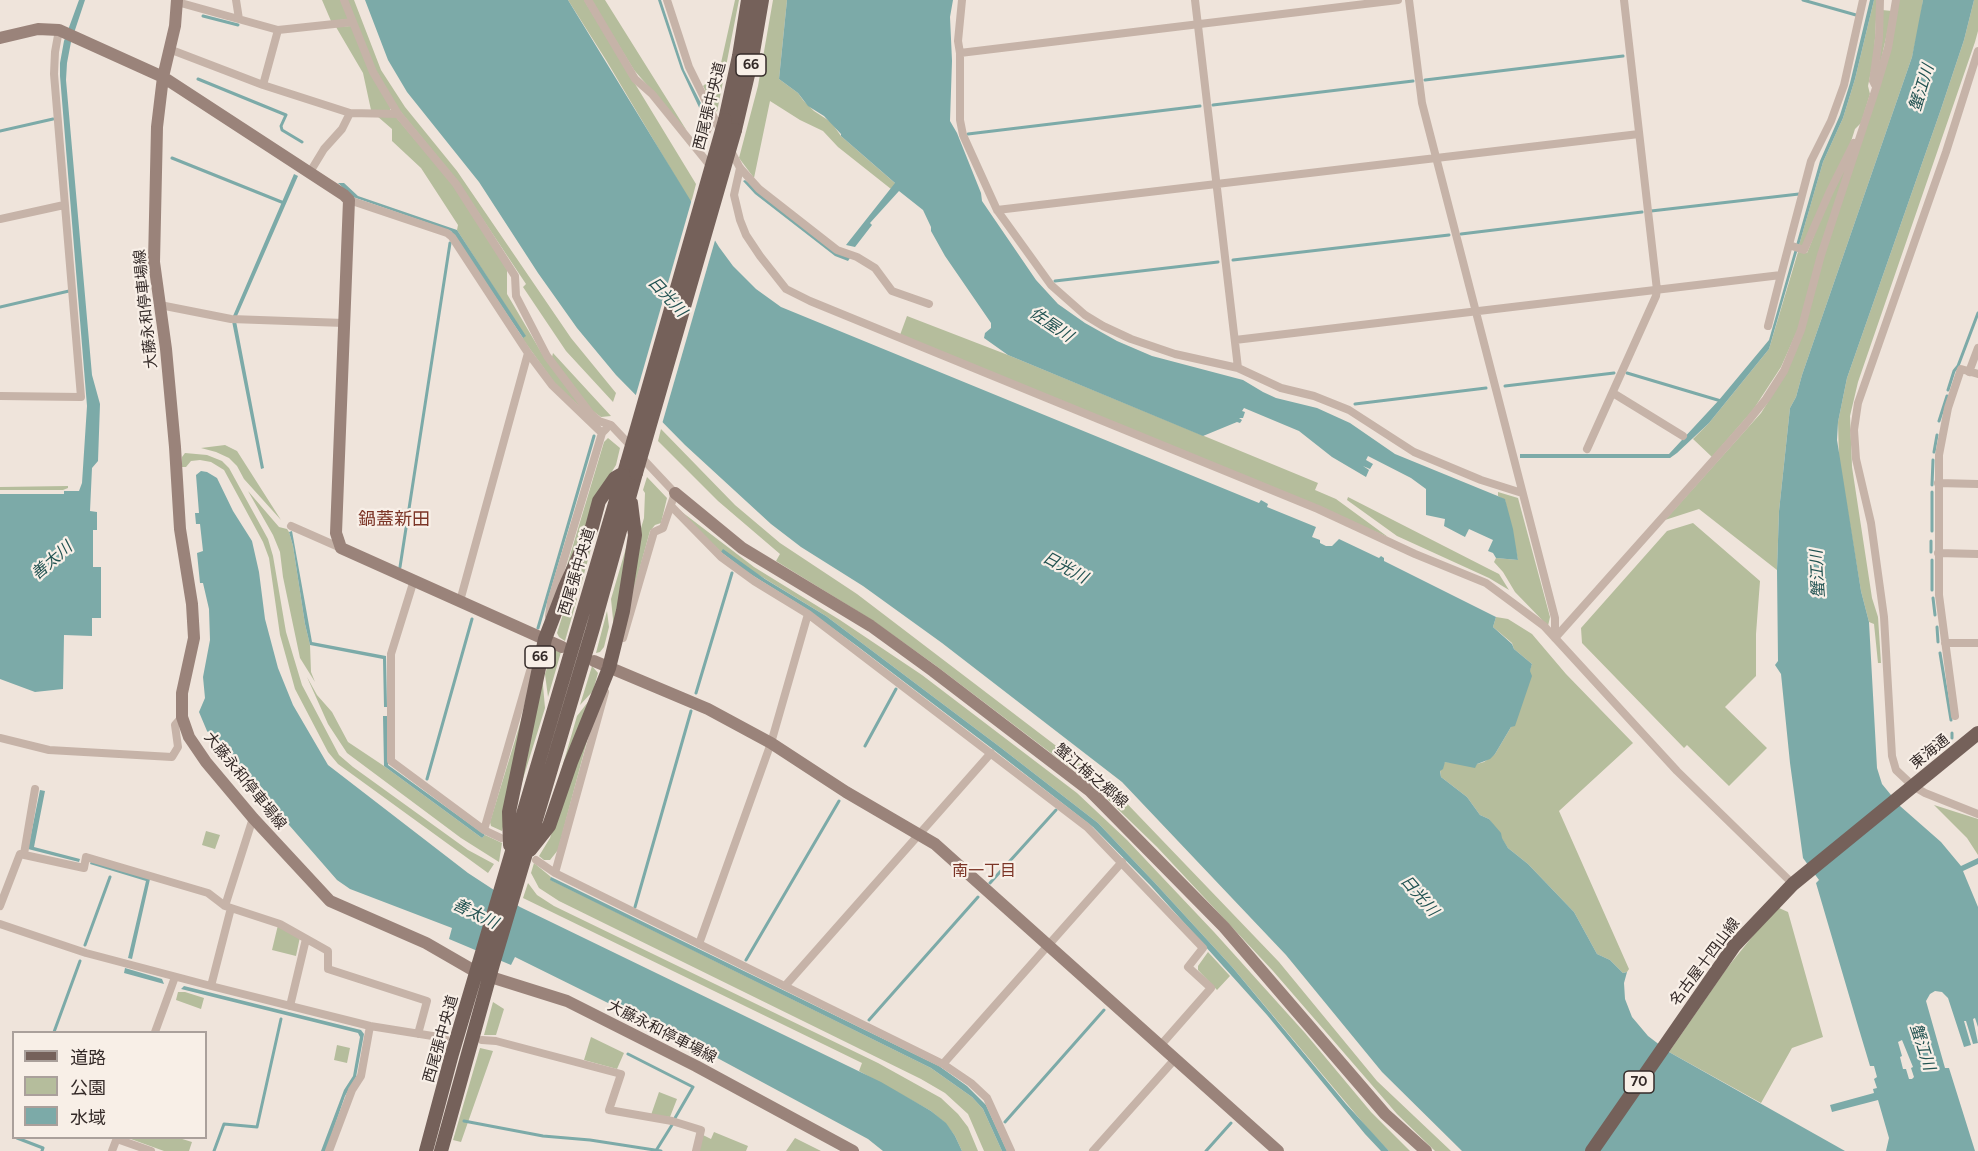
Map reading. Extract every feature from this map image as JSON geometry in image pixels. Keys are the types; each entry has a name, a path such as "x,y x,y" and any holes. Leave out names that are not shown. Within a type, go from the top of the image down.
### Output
{"main road":[{"name":"西尾張中央道","path":"441,1151 486,968 511,882 510,860 579,621 629,469 724,123 739,57 748,0"},
{"name":"西尾張中央道","path":"724,123 752,58 762,0"},
{"name":"大藤永和停車場線","path":"177,1 157,127 154,262 175,447 180,529 192,604 194,638 182,693 182,717 189,737 253,818 330,901 567,1001 696,1066 854,1151"},
{"path":"0,38 38,29 66,34 163,78 310,172 349,200 336,533 341,548 562,647"},
{"name":"西尾張中央道","path":"511,882 530,859 630,495 629,469"},
{"name":"66","path":"510,860 509,812 545,639 592,527 600,501 615,478 629,469"},
{"name":"蟹江梅之郷線","path":"675,493 742,548 871,626 1090,791 1224,927 1385,1114 1426,1151"},
{"name":"66","path":"530,859 549,826 571,762 610,668 623,611 635,535 630,495"},
{"path":"594,661 708,709 771,743 846,792 935,844 1278,1151"},
{"name":"東海通","path":"1907,791 1978,733"},
{"name":"名古屋十四山線","path":"1592,1151 1734,946 1793,884 1907,791"},
{"name":"西尾張中央道","path":"426,1151 453,1054 486,968"}],"street":[{"path":"236,0 239,19"},
{"path":"344,0 373,72 398,114 456,184 515,276 516,296 547,356 590,413 599,421 612,425 675,493 663,528 654,532 621,645 612,658 555,873"},
{"path":"588,0 635,79 652,94 734,195 746,235 786,289 810,301 1318,509 1486,584 1544,626 1677,771 1793,884"},
{"path":"666,0 689,67 724,123 740,168 759,189 837,250 856,257 875,268 892,291 929,304"},
{"path":"962,0 958,40 960,120 963,135 997,210 1051,285 1085,315 1131,339 1175,354 1238,368 1281,388 1314,396 1349,410 1414,452 1481,480 1522,493"},
{"path":"1195,0 1238,368"},
{"path":"960,53 1398,0"},
{"path":"1409,0 1422,103 1554,618 1555,638"},
{"path":"1587,449 1657,290 1624,0"},
{"path":"1768,326 1791,246 1811,161 1831,121 1844,85 1863,0"},
{"path":"1876,88 1873,81 1880,38 1880,0"},
{"path":"1555,638 1745,425 1766,399 1784,371 1801,330 1821,255 1865,127 1888,48 1896,0"},
{"path":"177,1 278,30 352,22"},
{"path":"263,85 278,30"},
{"path":"0,396 81,397 54,74 55,52 66,34"},
{"path":"170,48 263,85 350,112 398,114"},
{"path":"1978,51 1946,152 1858,403 1854,430 1856,459 1871,523 1884,617 1892,756 1896,770 1907,791 1978,814"},
{"path":"310,172 324,149 342,129 350,112"},
{"path":"698,150 724,123"},
{"path":"1791,246 1804,250 1830,191 1855,141 1865,127"},
{"path":"997,210 1639,134"},
{"path":"734,195 740,168"},
{"path":"349,200 447,233 452,237 528,353 552,385 602,433"},
{"path":"0,219 64,205"},
{"path":"1235,339 1781,275"},
{"path":"160,305 231,319 344,323"},
{"path":"1955,716 1939,595 1938,483 1941,443 1948,408 1961,369 1974,373 1978,348"},
{"path":"460,601 528,353"},
{"path":"1613,393 1683,436"},
{"path":"545,639 551,602 602,433 612,425"},
{"path":"1938,483 1978,484"},
{"path":"671,506 721,557 754,581 808,614 1087,827 1203,948 1188,967 1211,988 1160,1046"},
{"path":"291,525 341,548"},
{"path":"1938,553 1978,554"},
{"path":"414,580 391,654 391,761 484,830 501,837"},
{"path":"699,944 771,743 808,614"},
{"path":"1945,643 1978,643"},
{"path":"484,830 530,671 540,659"},
{"path":"0,738 49,750 172,757 178,747 175,725 182,717"},
{"path":"785,986 992,753"},
{"path":"24,854 35,789"},
{"path":"211,986 228,907 253,818"},
{"path":"0,906 20,854 84,868 86,857 208,893 228,907 280,924 328,951 328,969 427,1002 418,1034"},
{"path":"530,859 943,1064 971,1083 987,1098 1011,1151"},
{"path":"943,1064 1122,862"},
{"path":"0,924 86,953 175,977 370,1026 445,1038"},
{"path":"290,1006 306,939"},
{"path":"155,1031 175,977"},
{"path":"329,1151 352,1090 361,1076 370,1026"},
{"path":"482,1040 496,1041 621,1074 609,1110 672,1121 701,1130 696,1151"},
{"path":"1093,1151 1175,1059"},
{"path":"120,1139 151,1151"}],"green space":[{"path":"322,0 342,0 348,19 331,21"},
{"path":"347,0 354,0 381,70 405,107 457,171 571,338 616,393 613,402 566,351 523,287 526,284 456,179 400,111 376,71"},
{"path":"568,0 584,0 696,184 691,203 606,60"},
{"path":"591,0 605,0 687,131 634,70"},
{"path":"735,0 739,0 717,112 703,86 719,72"},
{"path":"773,0 787,0 779,79 798,93 814,111 831,122 841,136 896,184 891,189 838,147 823,131 770,101 754,178 739,158 758,86"},
{"path":"1874,0 1877,0 1874,57 1868,86 1870,94 1861,123 1855,129 1848,151 1803,246 1799,245 1823,162 1843,118 1855,79"},
{"path":"1899,0 1923,0 1920,22 1912,57 1796,397 1790,408 1779,511 1777,570 1699,509 1665,520 1761,413 1787,372"},
{"path":"1974,0 1978,0 1978,31 1975,42 1858,382 1850,416 1852,467 1872,598 1878,617 1881,663 1878,663 1874,624 1869,622 1861,591 1839,459 1838,422 1847,378 1940,112 1964,40"},
{"path":"1882,10 1892,11 1879,69"},
{"path":"351,26 390,110 371,110 363,73 336,27"},
{"path":"377,116 395,116 456,188 507,269 507,294 544,357 588,414 556,385 522,338 525,336 457,230 458,225 421,168 392,141 392,129"},
{"path":"1849,159 1798,329 1781,367 1753,410 1712,457 1693,439 1709,423 1769,349 1798,252 1807,253 1832,191"},
{"path":"907,316 1008,355 1318,483 1315,490 1336,499 1388,537 900,335"},
{"path":"553,353 611,416 601,417 590,409 552,357"},
{"path":"661,429 735,505 780,543 857,594 1114,790 1279,962 1377,1081 1451,1151 1435,1151 1397,1114 1273,971 1157,847 1093,785 872,620 776,561 780,554 718,501 658,441"},
{"path":"608,438 620,448 616,465 598,494 559,592 604,442"},
{"path":"225,445 237,451 281,520 244,479 237,466 229,458 201,448"},
{"path":"185,453 207,455 222,461 229,468 268,539 286,632 302,685 339,755 468,850 494,864 488,873 338,764 328,752 295,689 280,635 269,558 263,542 224,470 211,462 200,460 191,461 186,467 182,467 182,457"},
{"path":"647,477 667,498 661,523 655,525 650,531 629,607 639,535 644,518 645,493 643,490"},
{"path":"68,486 63,490 0,490 0,487"},
{"path":"248,491 279,527 289,532 310,645 311,672 315,682 300,658 280,552"},
{"path":"1498,492 1518,498 1550,617 1548,626 1515,592 1494,562 1496,558 1518,560 1505,500 1498,496"},
{"path":"1348,497 1499,574 1509,590 1489,578 1397,536 1347,500"},
{"path":"678,509 754,567 840,620 922,675 1077,793 1127,840 1214,932 1305,1033 1371,1112 1410,1151 1389,1151 1369,1130 1233,968 1098,823 826,616 721,552"},
{"path":"1693,523 1760,581 1756,676 1725,707 1767,748 1729,786 1687,745 1684,748 1582,643 1581,628 1667,531"},
{"path":"597,527 579,592 560,611"},
{"path":"631,531 614,629 611,599"},
{"path":"576,598 565,641 557,633 564,611"},
{"path":"607,611 609,627 604,647 596,653"},
{"path":"1496,617 1508,619 1532,634 1566,674 1633,743 1559,811 1629,969 1627,972 1623,973 1610,960 1597,954 1574,912 1528,864 1508,848 1489,819 1480,815 1467,797 1441,777 1440,770 1445,762 1477,764 1484,762 1495,754 1511,727 1532,664 1493,627"},
{"path":"553,650 561,652 548,697 545,674"},
{"path":"592,666 598,673 593,691 580,705"},
{"path":"542,674 545,708 513,811"},
{"path":"307,677 317,695 332,712 348,742 482,838 485,835 502,843 499,862 461,838 347,753 328,724"},
{"path":"595,693 557,785 577,716"},
{"path":"527,701 515,778 502,831 491,826 490,822"},
{"path":"592,722 558,850 550,860 544,860 539,856 550,838 573,767"},
{"path":"1934,805 1978,819 1978,855 1967,838"},
{"path":"206,831 220,835 215,849 202,845"},
{"path":"534,863 551,877 551,880 931,1068 972,1097 983,1109 1002,1151 984,1151 968,1114 945,1093 921,1079 559,901 539,888 531,873"},
{"path":"528,883 537,895 554,906 878,1063 941,1098 968,1127 978,1151 962,1151 955,1136 945,1123 931,1111 859,1071 862,1063 523,898"},
{"path":"1779,908 1788,912 1823,1037 1792,1048 1761,1103 1669,1052 1727,968"},
{"path":"278,925 300,937 296,956 272,950"},
{"path":"1208,952 1230,976 1217,990 1198,970 1198,966"},
{"path":"178,992 204,998 201,1009 176,1000"},
{"path":"493,1002 504,1009 496,1035 484,1035"},
{"path":"591,1037 624,1053 617,1069 584,1060"},
{"path":"337,1045 350,1048 347,1063 334,1060"},
{"path":"480,1048 493,1051 461,1142 453,1140"},
{"path":"659,1092 677,1099 670,1117 651,1115"},
{"path":"714,1132 748,1146 746,1151 698,1151 703,1135 711,1139"},
{"path":"795,1138 821,1151 786,1151"},
{"path":"131,1139 182,1139 192,1142 189,1151 164,1151"}],"water":[{"name":"善太川","path":"79,0 85,0 71,42 66,80 92,375 100,404 98,461 92,468 90,511 97,512 97,530 93,530 93,567 101,567 101,618 92,618 92,636 64,635 63,689 35,692 0,679 0,494 64,494 64,491 79,491 82,483 87,406 60,76 64,41"},
{"name":"日光川","path":"365,0 568,0 719,247 733,266 756,289 781,307 1259,503 1261,500 1268,504 1267,507 1316,527 1312,537 1320,540 1320,543 1326,546 1332,546 1339,539 1379,558 1381,556 1384,561 1496,617 1493,627 1532,664 1530,671 1532,676 1515,726 1511,727 1490,759 1477,764 1475,768 1445,762 1440,771 1441,777 1467,797 1480,815 1489,819 1501,833 1508,848 1528,864 1574,912 1597,954 1610,960 1623,973 1627,972 1624,983 1625,999 1632,1017 1648,1036 1669,1052 1845,1151 1462,1151 1382,1072 1286,955 1122,782 942,643 771,524 685,445 616,375 577,328 479,182 407,92 388,60"},
{"path":"658,0 661,0 684,70 707,115 704,118 681,69"},
{"name":"佐屋川","path":"787,0 953,0 950,17 952,61 950,121 981,193 982,201 1036,280 1058,304 1117,341 1152,356 1243,380 1276,398 1317,408 1350,423 1395,454 1505,499 1518,560 1496,558 1488,551 1493,540 1469,529 1465,537 1444,526 1445,519 1426,515 1426,489 1411,478 1368,456 1366,460 1373,464 1370,469 1363,466 1369,470 1366,477 1332,457 1299,431 1244,408 1243,418 1239,418 1242,420 1240,423 1237,422 1203,436 1008,355 984,338 985,333 991,328 991,323 945,256 931,231 923,210 899,191 870,223 872,225 855,247 846,245 895,183 841,136 824,116 808,106 798,93 779,79"},
{"path":"1870,0 1874,0 1855,79 1843,118 1823,162 1769,349 1709,423 1670,458 1520,458 1520,454 1669,454 1719,400 1769,340 1820,161 1840,115 1850,83"},
{"name":"蟹江川","path":"1923,0 1974,0 1964,40 1940,112 1847,378 1838,422 1837,440 1861,591 1869,622 1877,768 1882,784 1900,806 1941,842 1961,866 1978,858 1978,864 1963,871 1978,907 1978,1027 1975,1018 1973,1019 1978,1043 1973,1044 1966,1021 1964,1021 1971,1045 1964,1047 1948,998 1942,992 1935,991 1926,1001 1945,1068 1949,1068 1975,1151 1886,1151 1889,1138 1878,1100 1832,1112 1830,1105 1874,1093 1873,1089 1877,1088 1874,1079 1877,1077 1874,1066 1870,1066 1858,1026 1816,883 1819,880 1803,858 1781,674 1775,665 1778,661 1779,511 1790,408 1796,397 1912,57","holes":["1902,1040 1913,1067 1911,1068 1914,1077 1909,1079 1906,1069 1903,1069 1898,1042"]},
{"path":"294,174 298,176 237,316 233,316"},
{"path":"745,180 850,258 848,261 835,256 755,194 743,181"},
{"path":"338,183 344,183 358,196 457,230 526,336 523,338 451,231 353,197"},
{"path":"232,321 236,321 264,468 261,469"},
{"name":"善太川","path":"201,471 217,478 233,511 252,541 259,572 265,619 278,668 293,705 328,765 468,873 520,907 881,1082 931,1111 946,1123 962,1151 883,1151 868,1139 695,1046 515,957 511,965 449,939 452,928 350,889 337,880 207,731 199,712 205,698 203,677 210,640 209,609 203,583 200,583 197,553 203,551 200,524 196,524 195,513 199,513 196,475"},
{"path":"292,531 312,642 386,656 387,707 384,707 383,659 310,645 289,532"},
{"path":"723,549 765,579 826,616 1098,823 1233,968 1346,1104 1389,1151 1381,1151 1365,1134 1267,1015 1151,886 1093,827 857,646 805,608 747,572 721,552"},
{"path":"383,716 388,716 388,765 485,835 482,838 384,766"},
{"path":"40,790 45,791 34,847 80,859 79,862 28,849"},
{"path":"91,861 150,879 132,959 128,958 146,881 90,864"},
{"path":"551,877 939,1066 967,1086 986,1105 1007,1151 1002,1151 983,1109 972,1097 931,1068 550,880"},
{"path":"125,968 162,979 164,984 124,973"},
{"path":"184,986 361,1030 364,1034 356,1077 345,1096 326,1151 321,1151 344,1090 353,1076 360,1037 358,1033 181,989"}],"pier":[{"path":"692,199 716,237 662,424 635,398"}],"waterway":[{"path":"1803,0 1856,15"},
{"path":"203,16 238,25"},
{"path":"1425,80 1623,56"},
{"path":"198,79 286,115 281,126 282,130 302,142"},
{"path":"1213,105 1413,81"},
{"path":"968,134 1200,106"},
{"path":"0,131 53,119"},
{"path":"172,158 284,203"},
{"path":"1651,211 1799,194"},
{"path":"1461,234 1642,212"},
{"path":"1233,260 1449,235"},
{"path":"400,567 450,243"},
{"path":"1055,281 1218,262"},
{"path":"0,307 69,291"},
{"path":"1948,390 1978,313"},
{"path":"1505,386 1614,373"},
{"path":"1627,373 1721,401"},
{"path":"1355,404 1486,388"},
{"path":"1939,421 1947,396"},
{"path":"1934,452 1937,435"},
{"path":"538,628 594,436"},
{"path":"1932,485 1933,460"},
{"path":"1932,492 1932,531"},
{"path":"1931,541 1931,552"},
{"path":"1932,560 1932,590"},
{"path":"696,693 732,573"},
{"path":"1933,598 1935,615"},
{"path":"427,779 472,619"},
{"path":"1937,627 1938,642"},
{"path":"1940,653 1951,720"},
{"path":"865,746 896,689"},
{"path":"635,907 691,711"},
{"path":"1952,733 1952,738"},
{"path":"746,960 839,801"},
{"path":"990,883 1056,810"},
{"path":"85,945 110,877"},
{"path":"869,1020 978,897"},
{"path":"54,1031 80,961"},
{"path":"1005,1122 1104,1010"},
{"path":"214,1151 224,1124 257,1127 281,1019"},
{"path":"628,1054 693,1087 675,1118"},
{"path":"464,1121 543,1136 590,1140 661,1151"},
{"path":"1206,1151 1231,1123"},
{"path":"657,1149 672,1125"},
{"path":"20,1139 43,1148 42,1151"}],"district":[{"name":"鍋蓋新田","path":"394,520"},
{"name":"南一丁目","path":"984,871"}]}
